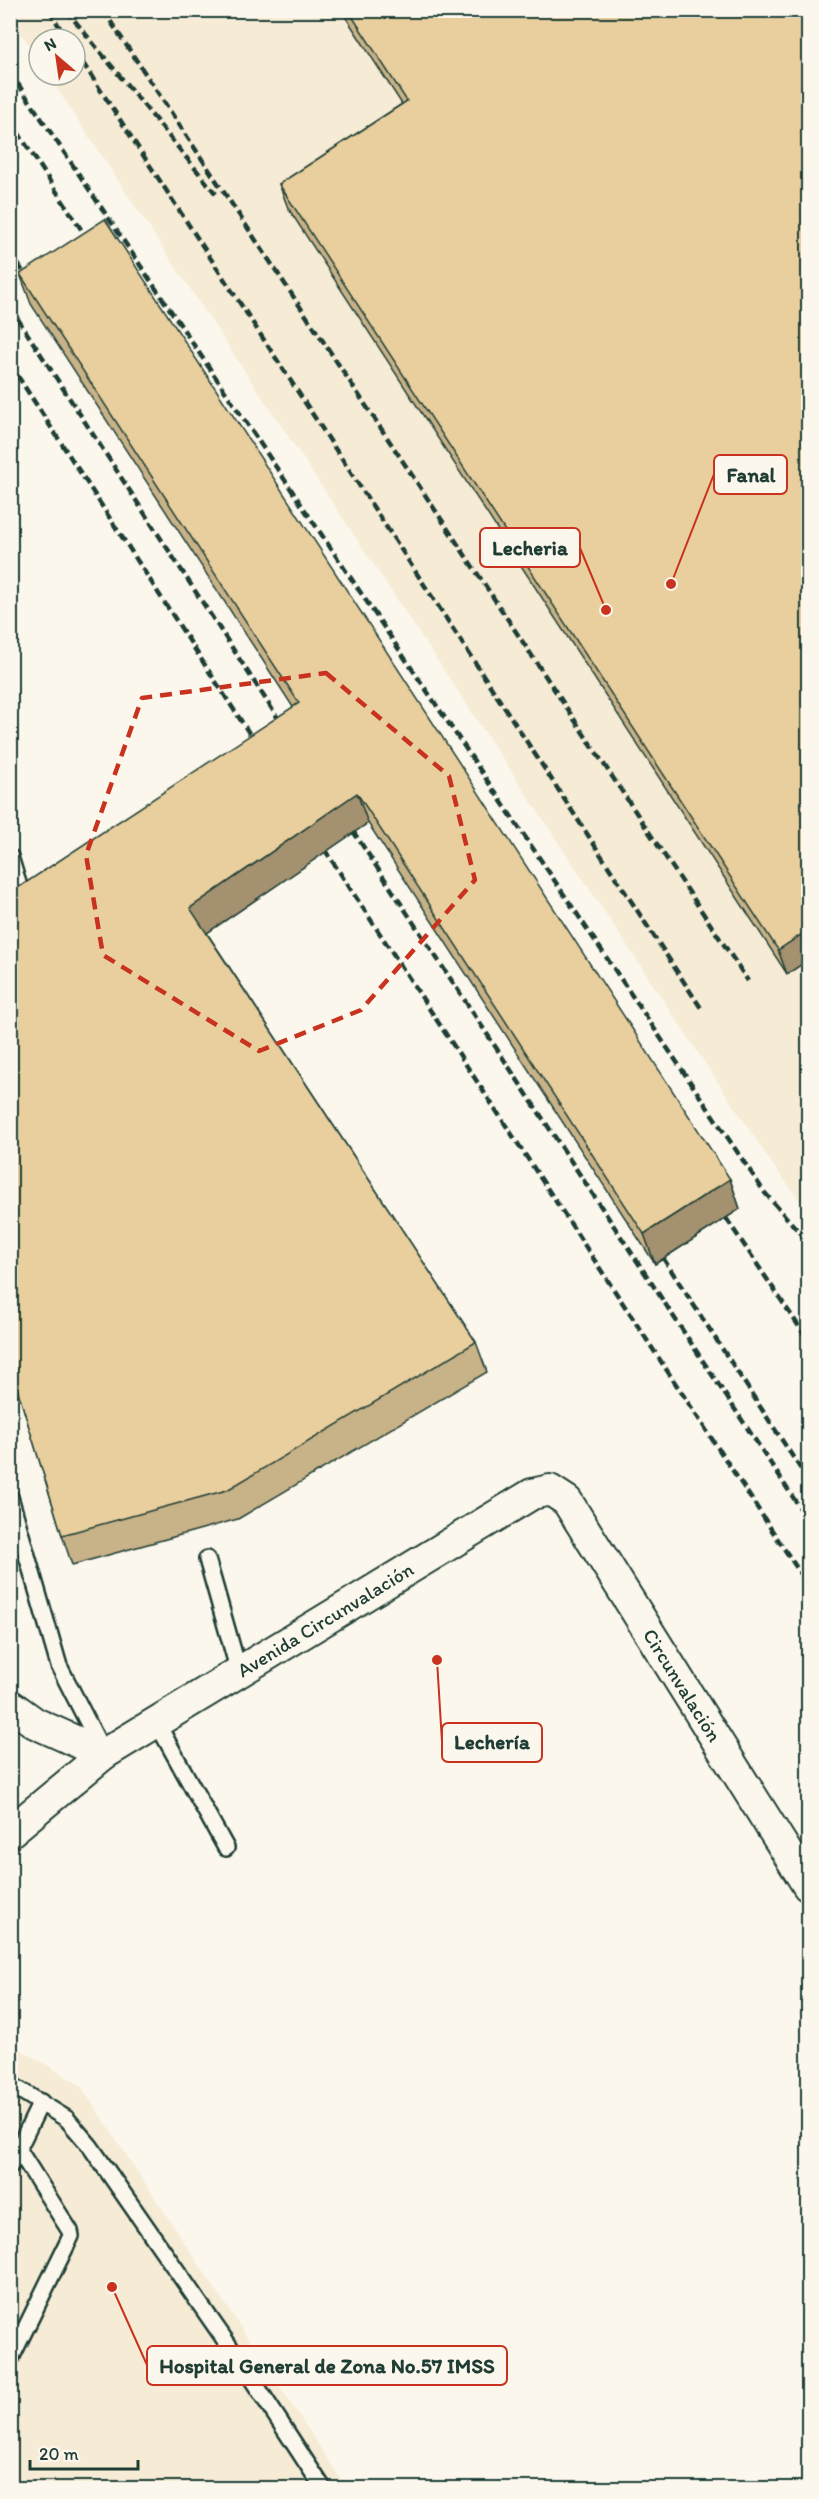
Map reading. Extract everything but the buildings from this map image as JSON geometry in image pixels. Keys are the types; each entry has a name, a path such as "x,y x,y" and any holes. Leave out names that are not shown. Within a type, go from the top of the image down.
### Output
{"street":[{"name":"Avenida Circunvalación","path":"10,1832 104,1754 532,1494 550,1491"},
{"name":"Circunvalación","path":"550,1491 567,1501 808,1886"},
{"path":"10,1705 35,1723 104,1754"}],"lane":[{"path":"10,856 24,903"},
{"path":"10,1497 58,1666 104,1754"},
{"path":"207,1558 239,1672"},
{"path":"157,1723 226,1848"},
{"path":"10,2084 67,2119 90,2146 250,2376 323,2488"},
{"path":"10,2166 41,2102"},
{"path":"10,2360 71,2236 18,2149"}],"highlighted area":[{"path":"326,673 449,776 475,880 361,1010 259,1051 103,955 86,855 142,698"}],"shaded area":[{"path":"10,11 808,11 808,1211 775,1168 56,87 87,87 87,27 27,27 27,43 11,18"},
{"path":"10,2043 80,2085 347,2488 11,2488"}],"railway":[{"path":"49,10 60,27"},
{"path":"66,10 216,194"},
{"path":"103,10 748,981"},
{"path":"87,69 701,1008"},
{"path":"10,72 765,1193 808,1242"},
{"path":"10,120 92,246"},
{"path":"10,252 32,285"},
{"path":"10,307 287,732"},
{"path":"10,364 260,750"},
{"path":"345,819 808,1520"},
{"path":"317,838 808,1585"},
{"path":"726,1218 808,1340"},
{"path":"663,1258 808,1480"}],"place":[{"name":"Fanal","path":"671,584"},
{"name":"Lecheria","path":"606,610"},
{"name":"Lechería","path":"437,1660"},
{"name":"Hospital General de Zona No.57 IMSS","path":"112,2287"}]}
